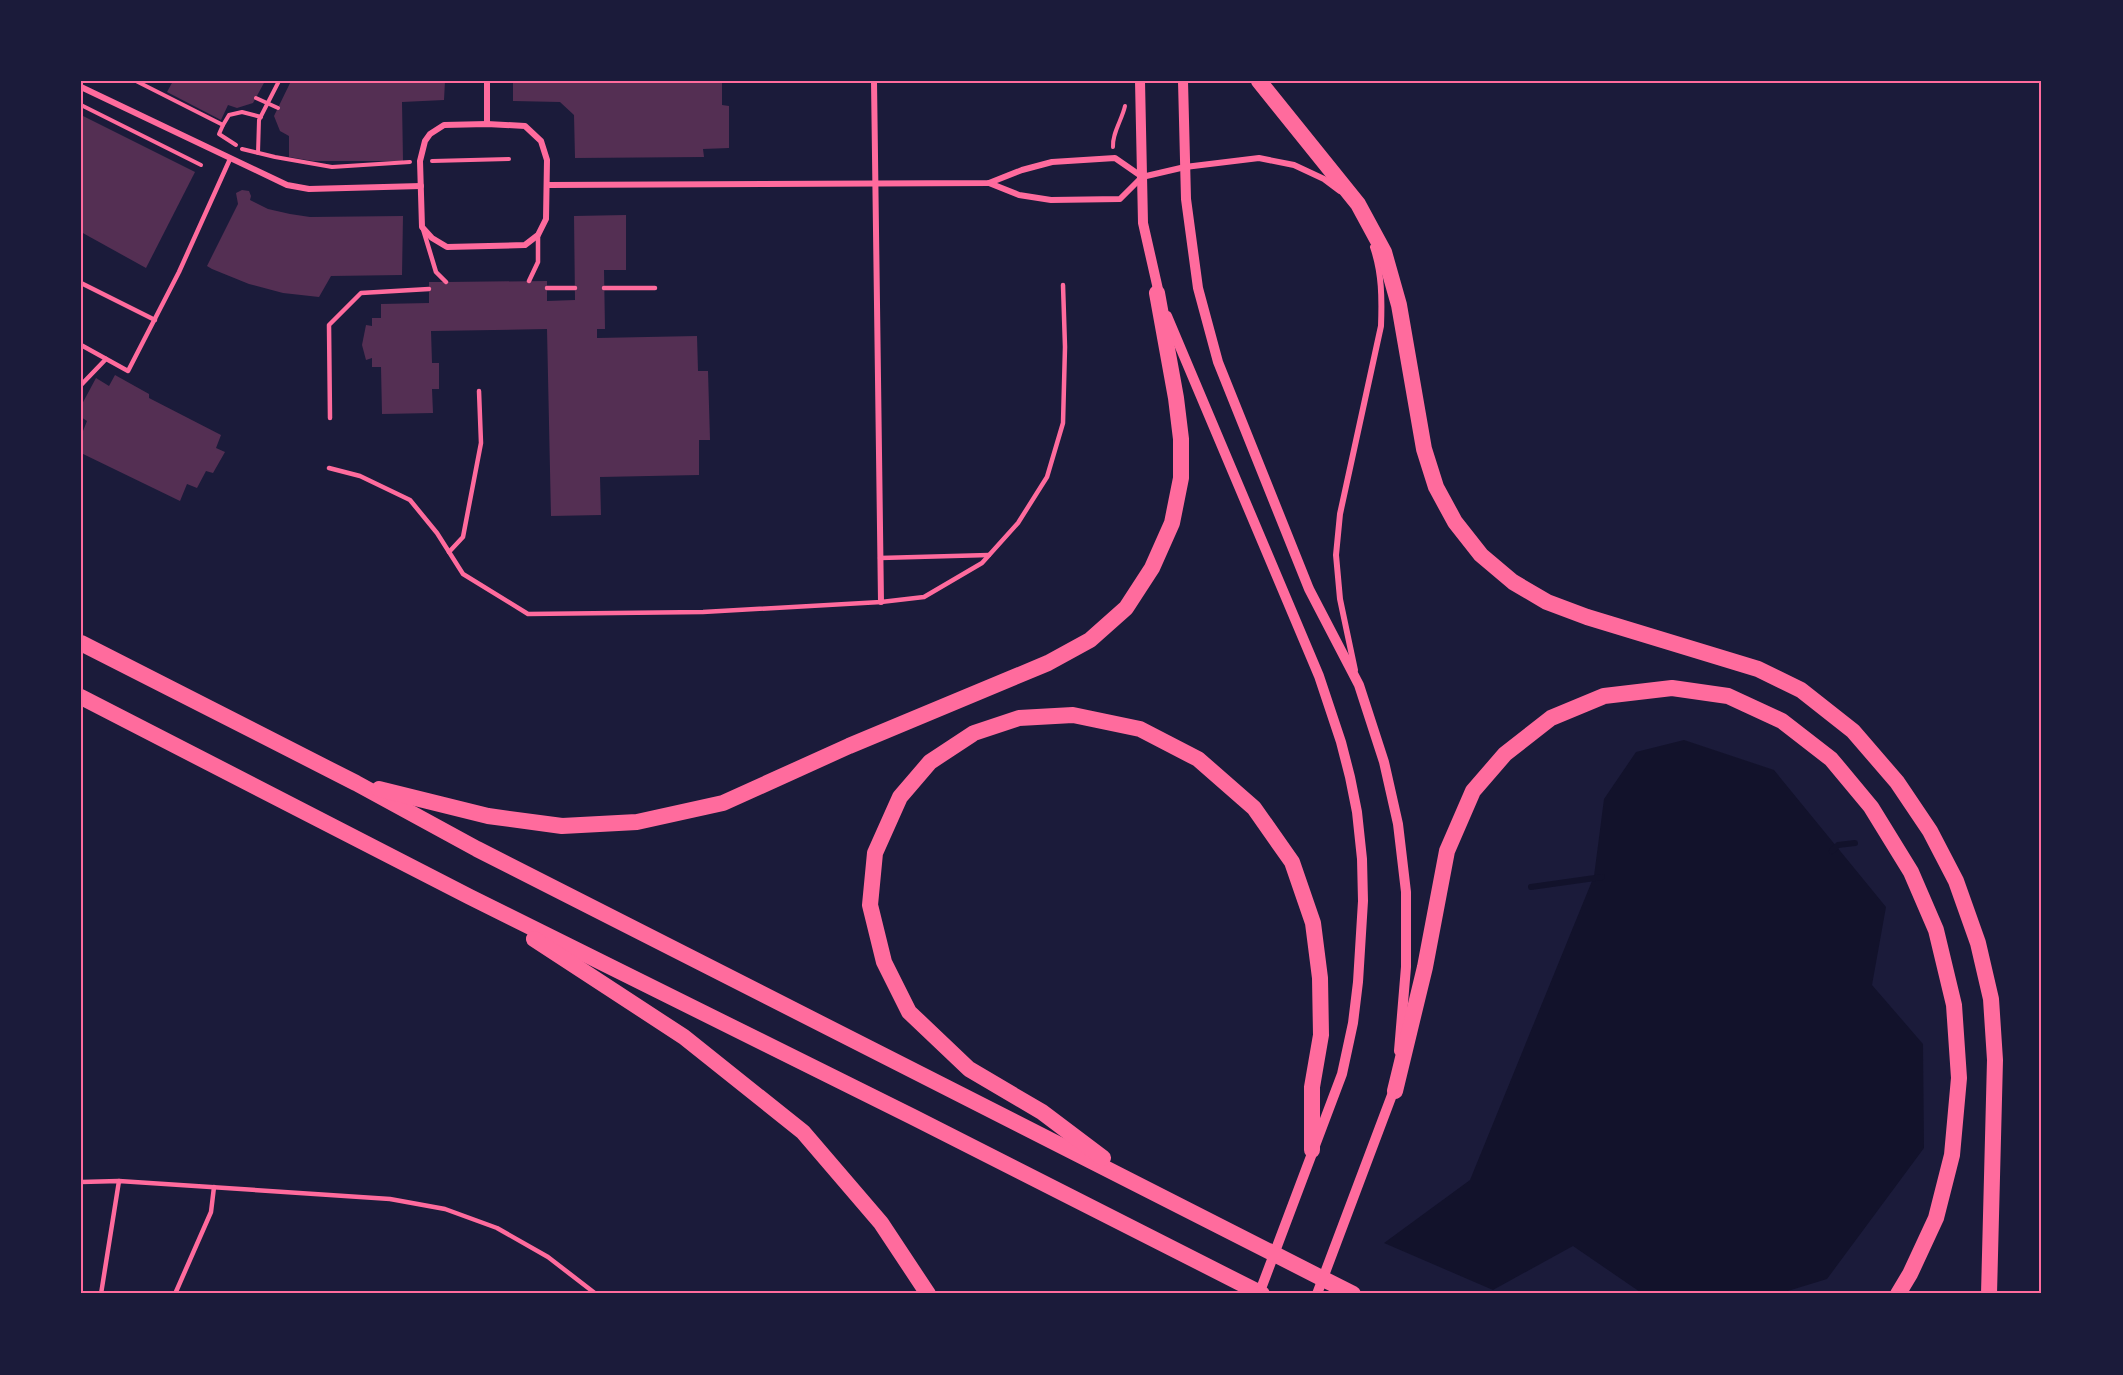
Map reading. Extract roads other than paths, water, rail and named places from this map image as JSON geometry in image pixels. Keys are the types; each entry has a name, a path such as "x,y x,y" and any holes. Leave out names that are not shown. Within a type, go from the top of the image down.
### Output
{"highway":[{"path":"1259,81 1358,204 1384,252 1399,305 1424,448 1436,487 1455,522 1481,555 1514,582 1547,602 1587,617 1758,669 1801,690 1853,731 1897,782 1930,831 1956,880 1978,943 1991,999 1995,1060 1989,1294"},
{"path":"356,783 488,816 562,826 637,822 723,803 849,746 1048,663 1090,640 1126,608 1152,568 1172,522 1181,478 1181,439 1176,398 1157,293"},
{"path":"81,643 356,783 477,849 1353,1294"},
{"path":"1395,1091 1425,967 1447,851 1473,791 1505,754 1551,718 1604,696 1672,688 1728,696 1782,721 1831,759 1871,807 1911,872 1936,930 1954,1005 1959,1078 1952,1155 1936,1218 1898,1294"},
{"path":"81,697 470,897 923,1122 1260,1294"},
{"path":"1137,1184 1042,1112 969,1070 909,1012 884,962 870,904 875,853 900,797 930,762 974,733 1019,718 1073,715 1140,729 1198,759 1254,808 1292,862 1313,923 1320,978 1321,1035 1312,1088 1312,1150"},
{"path":"470,897 684,1037 803,1132 881,1223 928,1294"}],"street":[{"path":"487,81 487,124"},
{"path":"874,81 881,602"},
{"path":"1140,81 1143,223 1157,293 1319,676 1341,742 1357,812 1363,902 1353,1023 1342,1074 1286,1219 1260,1294"},
{"path":"1183,81 1186,199 1198,288 1218,362 1310,589 1359,685"},
{"path":"81,87 270,178 287,184 309,189 422,186"},
{"path":"487,124 525,126 541,141 547,160 546,219 538,235 525,245 447,247 432,238 422,227 420,161 425,141 430,134 444,125 487,124"},
{"path":"548,185 989,183 1022,170 1052,162 1114,158 1142,177"},
{"path":"989,183 1019,195 1051,200 1119,199 1142,177 1185,167 1259,158 1294,165 1324,180 1358,204 1375,252 1381,277 1381,326 1340,513 1336,555 1340,599 1359,685 1384,762 1398,824 1406,892 1406,967 1395,1091 1317,1294"}],"lane":[{"path":"81,345 128,371 179,272 230,159"},
{"path":"422,227 436,272 446,282"},
{"path":"529,281 538,262 538,235"},
{"path":"81,284 155,320"},
{"path":"329,468 360,476 410,500 437,532 463,574 528,614 703,612 881,602 924,597 982,563 1018,523 1047,477 1063,423 1065,347 1063,285"},
{"path":"547,288 575,288"},
{"path":"604,288 654,288"},
{"path":"330,418 329,325 361,293 429,289"},
{"path":"81,385 106,359"},
{"path":"449,552 463,537 481,443 479,391"},
{"path":"880,558 989,555"},
{"path":"81,1182 119,1181 390,1198 445,1209 497,1228 548,1257 596,1294"},
{"path":"101,1294 119,1181"},
{"path":"175,1294 212,1212 214,1187"}],"waterway":[{"path":"1832,851 1838,845 1855,843"},
{"path":"1531,887 1602,877"}]}
